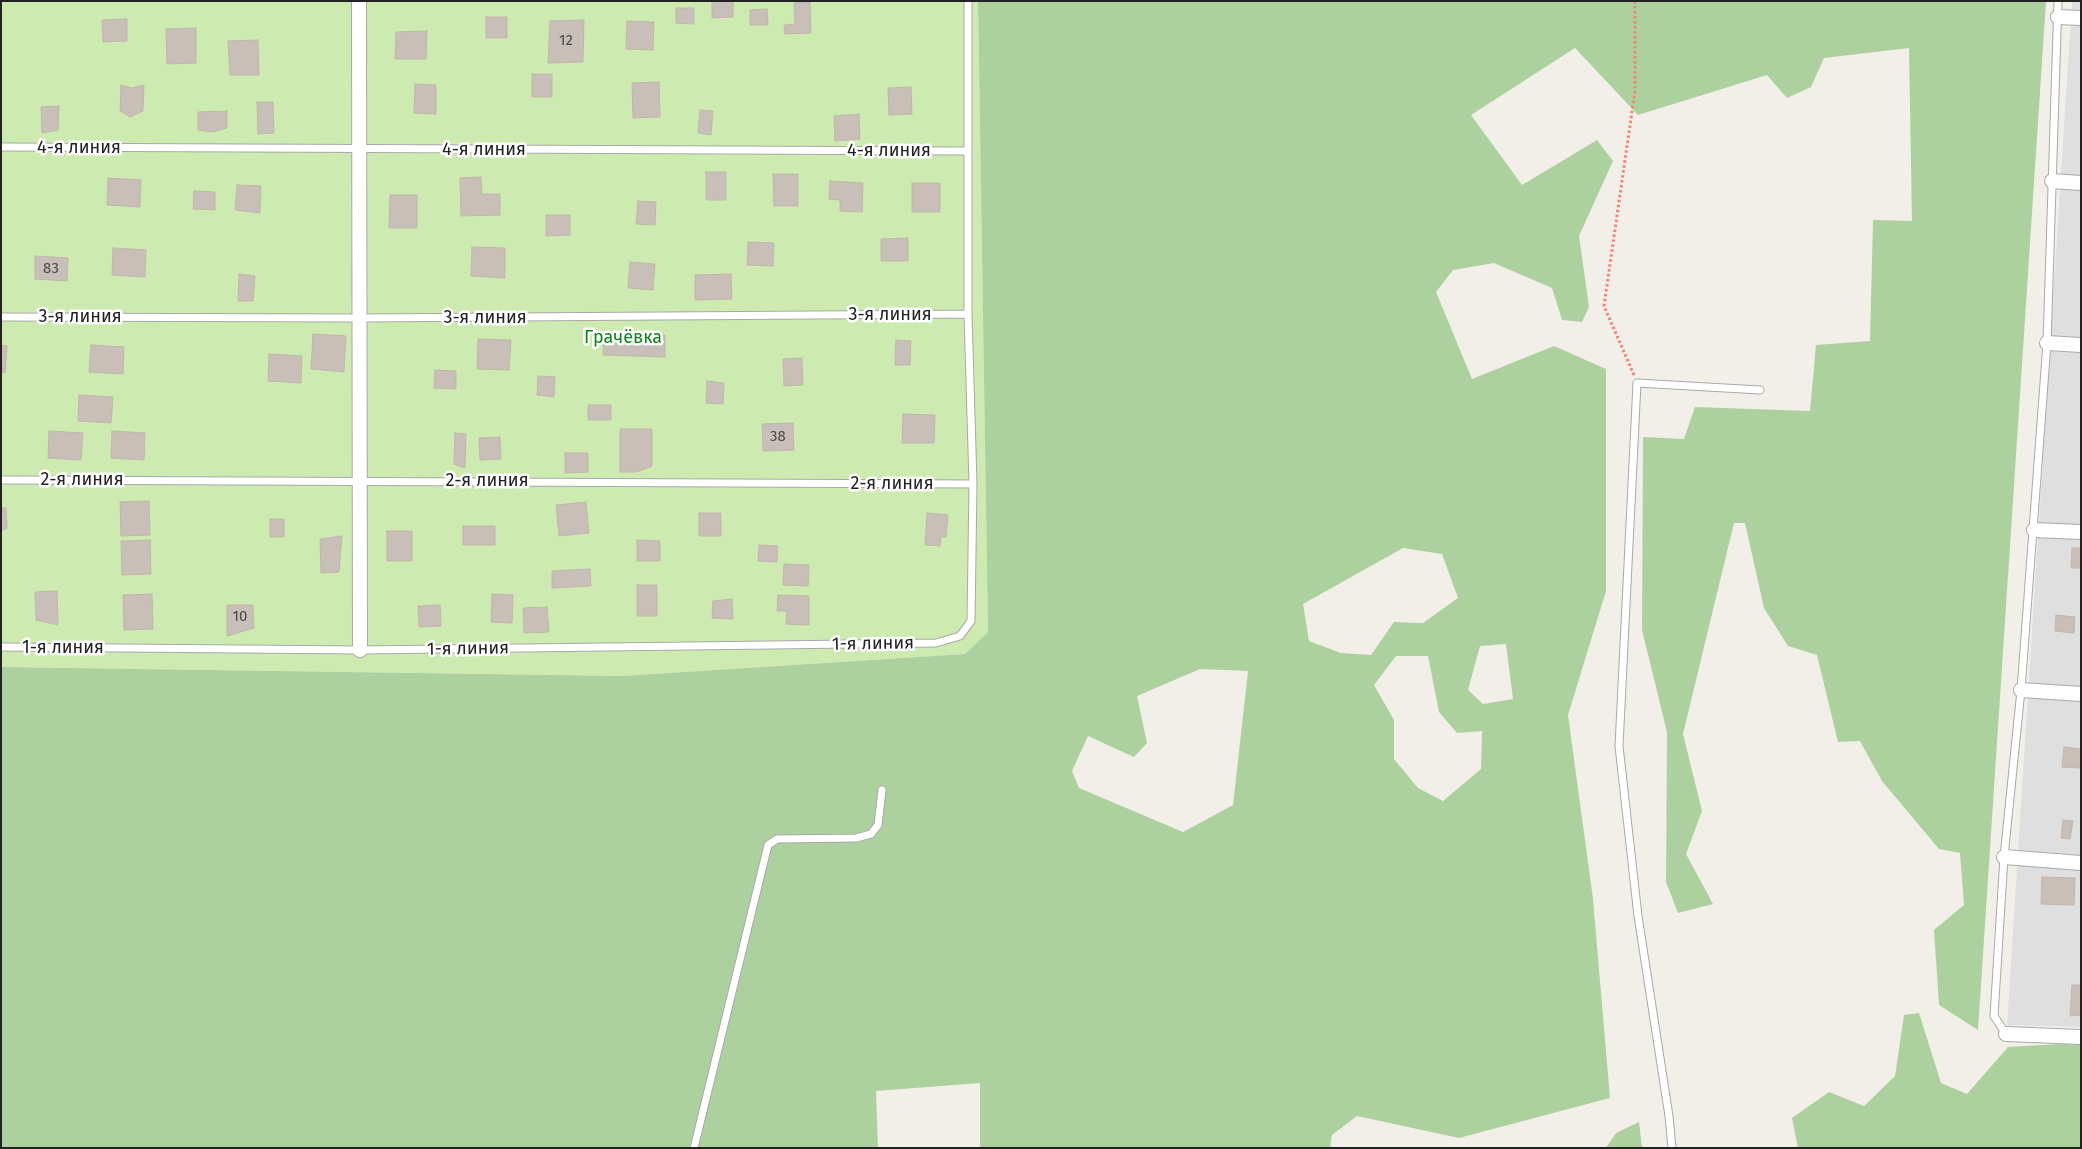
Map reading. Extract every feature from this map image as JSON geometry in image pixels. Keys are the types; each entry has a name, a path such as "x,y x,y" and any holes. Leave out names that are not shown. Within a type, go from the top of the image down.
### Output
{"street":[{"path":"359,1 358,481 360,650"},
{"path":"2058,17 2081,18"},
{"path":"2052,182 2081,183"},
{"path":"2047,343 2081,345"},
{"path":"2034,530 2081,532"},
{"path":"2022,690 2081,694"},
{"path":"2004,856 2081,863"},
{"path":"2006,1034 2081,1037"}],"lane":[{"name":"1-я линия","path":"1,648 360,650 936,643 960,636 971,621 973,484 968,314 968,1"},
{"path":"2006,1034 1994,1016 2004,856 2022,690 2047,343 2058,1"},
{"name":"4-я линия","path":"1,147 358,150 968,151"},
{"name":"3-я линия","path":"1,317 359,318 968,314"},
{"path":"1672,1148 1669,1116 1638,916 1619,746 1637,382 1760,390"},
{"name":"2-я линия","path":"1,480 973,484"},
{"path":"694,1148 768,845 777,838 856,838 871,834 878,826 882,790"}],"path":[{"path":"1635,1 1635,91 1604,306 1637,382"}],"shaded area":[{"path":"2072,1 2081,1 2081,1027 2007,1025"}],"green space":[{"name":"Грачёвка","path":"1,1 978,1 988,632 965,654 622,676 1,667"},
{"path":"978,1 2046,1 1978,1030 1939,1005 1934,930 1964,905 1960,853 1939,849 1882,781 1860,741 1838,742 1817,655 1788,646 1764,608 1745,523 1734,523 1683,734 1702,811 1686,854 1713,904 1678,913 1666,882 1667,732 1642,630 1643,437 1684,439 1695,407 1810,411 1816,345 1870,341 1873,220 1912,221 1909,48 1824,58 1811,87 1787,98 1767,75 1638,115 1575,48 1471,115 1522,185 1597,140 1613,161 1579,236 1589,307 1582,322 1562,320 1552,288 1494,263 1453,270 1436,292 1472,379 1554,346 1606,369 1606,591 1568,715 1593,899 1610,1098 1459,1138 1357,1116 1332,1135 1330,1148 980,1148 980,1083 876,1091 878,1148 1,1148 1,667 622,676 965,654 988,632","holes":["1403,548 1442,554 1458,598 1423,623 1394,622 1371,655 1341,653 1309,641 1303,604","1506,644 1513,699 1483,704 1468,690 1480,646","1396,656 1428,656 1439,712 1457,733 1482,731 1481,769 1443,801 1418,788 1394,759 1394,720 1374,685","1200,669 1248,671 1233,805 1183,832 1079,788 1072,771 1088,736 1134,757 1147,743 1137,696"]},
{"path":"1919,1013 1941,1083 1967,1094 2008,1047 2060,1044 2081,1045 2081,1148 1798,1148 1792,1118 1829,1092 1864,1106 1895,1076 1904,1015"},
{"path":"1639,1122 1642,1148 1606,1148 1616,1133"}],"building":[{"path":"712,1 733,1 733,17 712,18"},
{"path":"810,2 811,33 785,34 784,25 795,24 794,3"},
{"path":"676,8 694,8 694,24 676,23"},
{"path":"767,9 768,25 750,25 750,10"},
{"path":"486,17 507,17 507,38 486,38"},
{"path":"127,19 127,41 103,42 102,20"},
{"path":"584,20 583,62 548,63 550,21"},
{"path":"627,21 654,22 653,50 626,49"},
{"path":"196,28 196,63 167,64 166,29"},
{"path":"427,31 426,59 395,59 396,32"},
{"path":"258,40 259,75 230,75 228,41"},
{"path":"532,74 552,74 552,97 532,97"},
{"path":"659,82 660,117 633,118 632,83"},
{"path":"415,84 436,85 436,114 414,113"},
{"path":"121,85 132,88 144,85 143,111 130,117 120,111"},
{"path":"911,87 912,114 889,115 888,88"},
{"path":"257,102 273,102 274,133 258,134"},
{"path":"59,106 58,130 42,133 41,107"},
{"path":"700,110 713,111 711,135 698,133"},
{"path":"227,111 227,128 213,132 198,130 198,112"},
{"path":"859,114 860,139 835,141 834,116"},
{"path":"706,172 726,172 726,200 706,200"},
{"path":"773,174 798,174 798,206 774,206"},
{"path":"481,177 482,194 500,194 500,215 461,216 460,178"},
{"path":"108,178 141,180 140,207 107,205"},
{"path":"830,181 863,183 862,212 840,211 840,200 829,199"},
{"path":"912,183 940,183 940,212 912,212"},
{"path":"237,185 261,186 260,213 235,210"},
{"path":"194,191 215,192 215,210 193,209"},
{"path":"390,195 417,195 417,228 389,228"},
{"path":"638,201 656,202 655,225 636,224"},
{"path":"546,215 570,215 570,235 546,236"},
{"path":"908,238 908,261 881,261 881,239"},
{"path":"748,242 774,243 773,266 747,265"},
{"path":"472,247 505,248 505,278 471,276"},
{"path":"113,248 146,250 145,277 112,275"},
{"path":"35,256 68,258 67,281 35,279"},
{"path":"630,262 655,264 653,290 628,288"},
{"path":"239,274 255,276 253,301 238,301"},
{"path":"731,274 732,299 695,300 695,275"},
{"path":"604,333 665,335 665,357 603,355"},
{"path":"313,334 346,336 344,372 311,369"},
{"path":"478,339 511,340 509,370 477,369"},
{"path":"896,340 911,341 910,365 895,365"},
{"path":"1,345 7,346 5,373 1,372"},
{"path":"91,345 124,347 123,374 89,372"},
{"path":"269,354 302,356 301,383 268,381"},
{"path":"802,358 803,385 784,386 783,359"},
{"path":"435,370 456,371 456,389 434,388"},
{"path":"538,376 555,377 554,397 537,395"},
{"path":"707,381 724,383 723,404 706,403"},
{"path":"79,395 113,397 111,423 78,421"},
{"path":"588,405 611,405 611,420 588,420"},
{"path":"903,414 935,415 934,443 902,443"},
{"path":"793,423 794,450 763,451 762,424"},
{"path":"620,429 652,429 652,466 637,472 620,472"},
{"path":"49,431 83,433 81,460 48,458"},
{"path":"112,431 145,433 144,460 111,458"},
{"path":"455,433 466,434 465,468 454,464"},
{"path":"500,437 501,459 480,460 479,438"},
{"path":"565,453 588,453 588,472 565,473"},
{"path":"149,501 150,535 121,536 120,502"},
{"path":"586,502 589,533 559,536 556,505"},
{"path":"1,508 6,508 7,528 1,531"},
{"path":"699,513 721,513 721,536 699,536"},
{"path":"927,513 948,515 946,537 941,537 940,546 925,545"},
{"path":"270,519 284,519 284,537 270,537"},
{"path":"463,526 495,526 495,545 463,545"},
{"path":"387,531 412,531 412,561 387,561"},
{"path":"342,536 339,572 321,573 320,539"},
{"path":"150,540 151,574 122,575 121,541"},
{"path":"637,540 660,541 660,561 637,561"},
{"path":"759,545 778,546 777,562 758,561"},
{"path":"2072,548 2081,548 2081,568 2071,568"},
{"path":"784,564 809,565 808,586 783,585"},
{"path":"590,569 591,586 552,588 552,571"},
{"path":"637,585 657,585 657,616 637,616"},
{"path":"57,591 58,625 36,620 35,592"},
{"path":"152,594 153,629 124,630 123,595"},
{"path":"492,594 513,595 512,623 491,622"},
{"path":"778,595 809,596 809,625 786,624 787,611 777,611"},
{"path":"732,599 733,619 712,618 713,601"},
{"path":"227,605 253,605 254,628 227,636"},
{"path":"440,605 441,626 419,627 418,606"},
{"path":"547,607 549,632 524,633 523,608"},
{"path":"2056,615 2075,617 2074,633 2055,631"},
{"path":"2064,747 2081,749 2080,768 2062,767"},
{"path":"2063,820 2073,821 2070,839 2061,838"},
{"path":"2042,877 2075,878 2074,905 2041,904"},
{"path":"2072,985 2081,985 2081,1015 2070,1016"}]}
